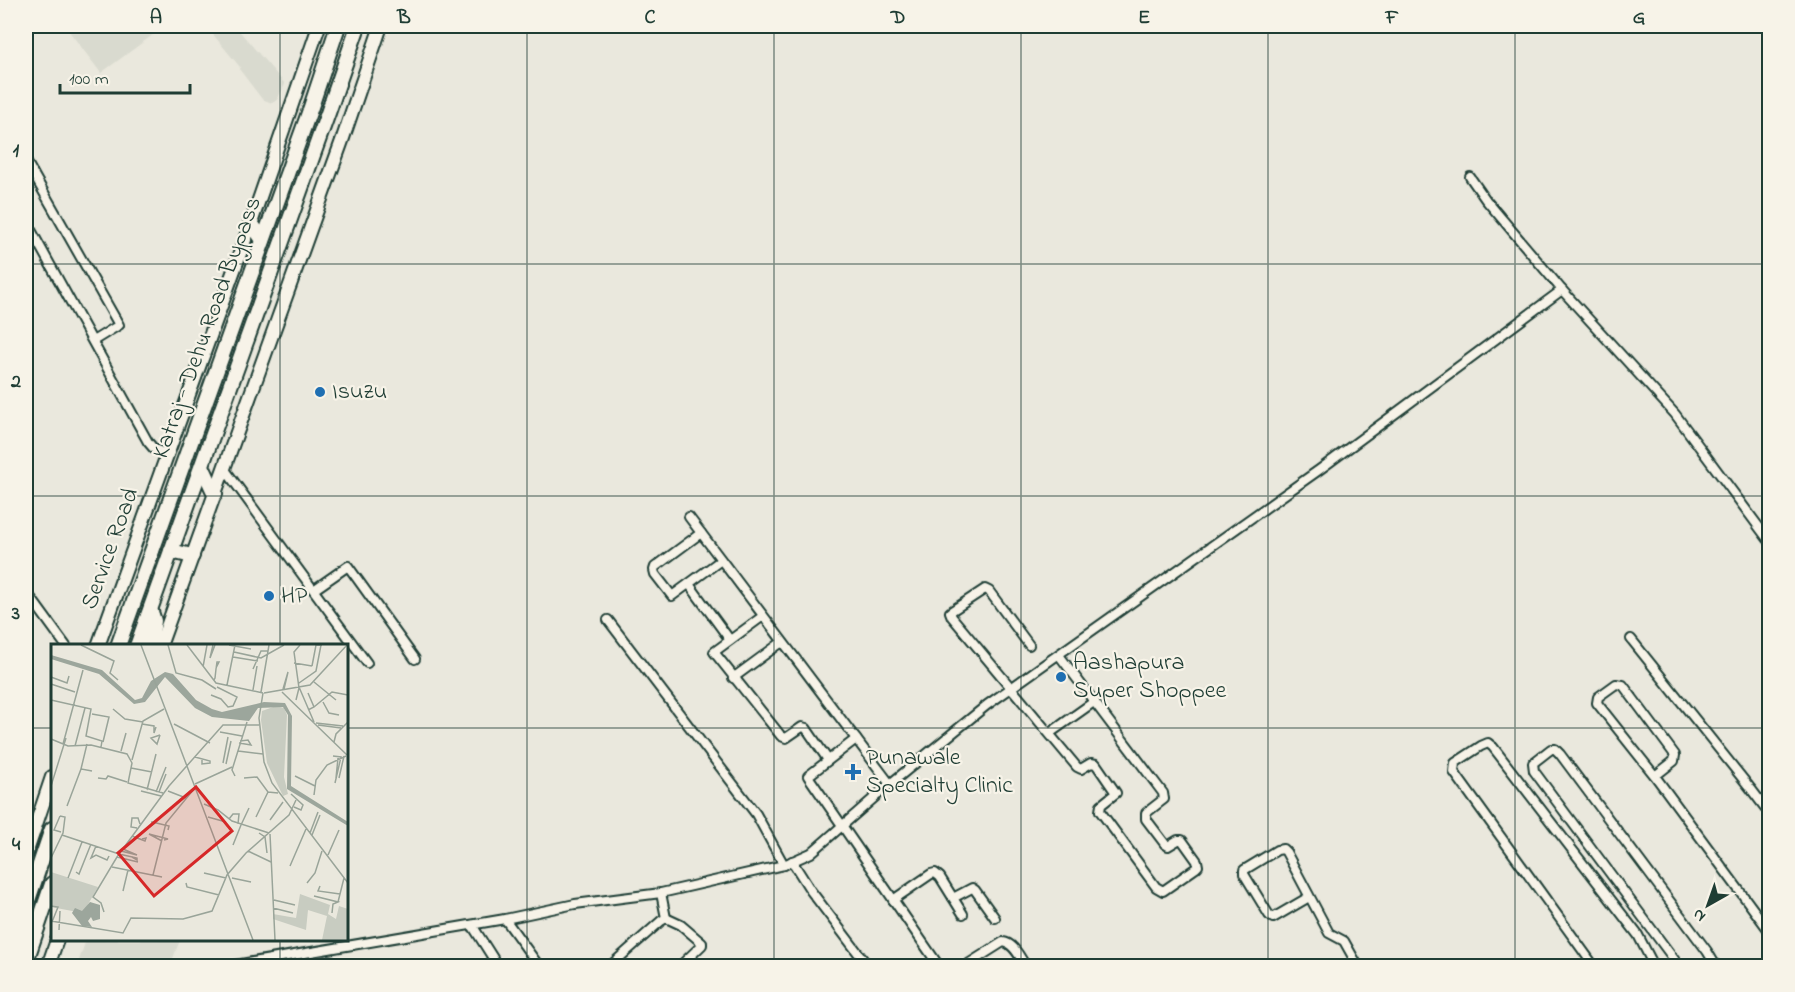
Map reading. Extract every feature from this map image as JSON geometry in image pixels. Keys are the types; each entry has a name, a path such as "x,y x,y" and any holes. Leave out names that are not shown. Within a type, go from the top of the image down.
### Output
{"highway":[{"name":"Katraj - Dehu Road Bypass","path":"118,644 339,26"},
{"name":"Katraj - Dehu Road Bypass","path":"137,644 358,26"},
{"path":"251,222 263,240"},
{"path":"202,466 215,494"},
{"path":"171,551 192,556"},
{"path":"150,610 154,621 150,644"},
{"path":"26,906 51,832"},
{"path":"26,961 51,887"}],"main road":[{"name":"Service Road","path":"98,644 251,222 319,26"},
{"path":"160,644 381,26"},
{"path":"26,854 51,780"},
{"path":"48,966 56,941"}],"street":[{"path":"26,161 118,325 93,341"},
{"path":"1470,177 1486,200 1562,290 1675,414 1770,542"},
{"path":"26,221 148,442 154,449 167,454"},
{"path":"229,966 250,965 505,919 575,904 661,893 788,863 811,853 890,784 987,705 1319,470 1562,290"},
{"path":"225,468 367,663"},
{"path":"689,517 890,784"},
{"path":"701,533 655,567 654,570 672,596 721,561"},
{"path":"315,589 348,566 415,659"},
{"path":"689,584 730,640"},
{"path":"1029,645 985,588 950,612 1079,768 1091,763 1096,764 1115,791 1115,794 1101,804 1100,811 1156,887 1163,891 1196,868 1197,861 1182,840 1168,846 1146,819 1146,813 1164,799 1163,793 1059,654"},
{"path":"26,591 65,644"},
{"path":"26,609 33,603"},
{"path":"763,616 714,652 781,736 786,738 802,727 806,729 828,760"},
{"path":"608,620 756,814 788,863 868,966"},
{"path":"1631,639 1770,814"},
{"path":"734,678 783,642"},
{"path":"1655,776 1674,761 1675,755 1623,685 1616,684 1598,697 1597,703 1655,776 1770,932"},
{"path":"1050,734 1095,701"},
{"path":"856,739 807,776 939,966"},
{"path":"1594,966 1454,772 1455,763 1481,746 1488,743 1493,747 1638,935 1654,966"},
{"path":"1678,966 1534,771 1533,763 1551,749 1556,749 1560,754 1700,941 1716,966"},
{"path":"1309,897 1273,918 1244,874 1244,870 1277,850 1282,849 1286,852 1329,933 1344,941 1358,966"},
{"path":"893,900 935,873 940,877 963,914"},
{"path":"953,898 972,888 995,918"},
{"path":"661,893 666,918"},
{"path":"610,966 666,918"},
{"path":"666,918 681,925 702,943 680,966"},
{"path":"505,919 539,966"},
{"path":"472,925 498,966"},
{"path":"965,966 1003,942 1007,942 1026,966"},
{"path":"1761,966 1770,964"}],"shaded area":[{"path":"65,26 165,26 101,73"},
{"path":"206,26 235,26 285,84 277,100 272,103 262,99 239,69 240,67"},
{"path":"86,941 180,941 170,966 77,966"}],"place":[{"name":"Isuzu","path":"320,392"},
{"name":"HP","path":"269,596"},
{"name":"Aashapura Super Shoppee","path":"1061,677"},
{"name":"Punawale Specialty Clinic","path":"853,772"}]}
